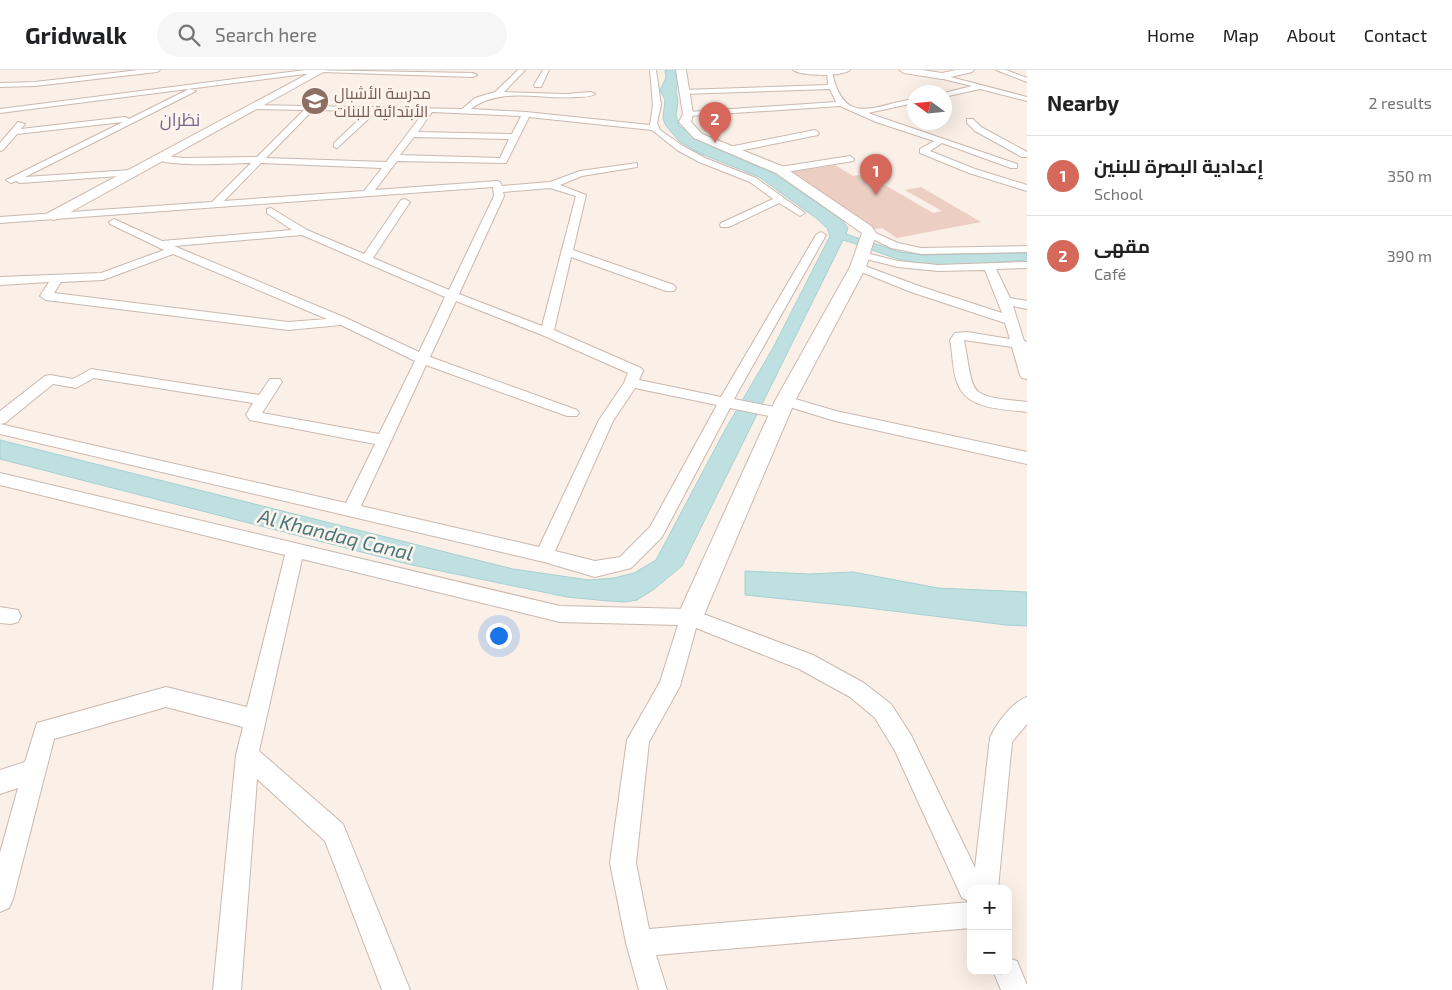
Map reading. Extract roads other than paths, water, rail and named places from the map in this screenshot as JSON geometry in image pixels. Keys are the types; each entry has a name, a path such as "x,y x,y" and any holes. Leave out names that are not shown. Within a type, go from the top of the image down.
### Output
{"street":[{"path":"0,85 35,84 132,71 157,70"},
{"path":"242,80 248,70"},
{"path":"498,94 522,70"},
{"path":"538,85 546,70"},
{"path":"653,70 657,105 653,123 655,128"},
{"path":"653,990 639,943 622,863 638,740 669,686 690,617 778,408 864,248 866,229 780,170 698,136 685,122 688,114 681,70"},
{"path":"798,70 829,72 845,70"},
{"path":"904,70 942,76 1027,99"},
{"path":"942,76 969,70"},
{"path":"999,70 1027,80"},
{"path":"46,227 53,216 317,71"},
{"path":"0,109 38,106 317,71 473,74"},
{"path":"829,72 832,87 841,104"},
{"path":"21,93 50,74"},
{"path":"10,180 204,85"},
{"path":"683,92 832,87"},
{"path":"952,93 981,87"},
{"path":"464,111 478,100 498,94 566,96 591,94"},
{"path":"1016,96 1027,95"},
{"path":"858,112 907,102"},
{"path":"0,109 7,103"},
{"path":"688,114 841,104 858,112 941,140 1023,161"},
{"path":"0,148 38,106"},
{"path":"253,107 430,110 526,114 655,128 680,148 709,163 753,180 800,213"},
{"path":"214,204 311,108"},
{"path":"337,145 375,109"},
{"path":"366,194 430,110"},
{"path":"159,158 183,161 503,161 526,114"},
{"path":"14,132 138,118"},
{"path":"970,120 978,129 1005,146 1023,161"},
{"path":"729,150 814,133"},
{"path":"412,134 515,137"},
{"path":"941,140 924,151 1027,188"},
{"path":"1005,146 1027,144"},
{"path":"780,170 850,159"},
{"path":"984,174 1023,161"},
{"path":"0,220 366,194 496,191 552,185 589,172 634,165"},
{"path":"0,181 131,173"},
{"path":"547,332 581,196 552,185"},
{"path":"351,510 422,359 496,191"},
{"path":"725,225 780,199"},
{"path":"366,260 405,202"},
{"path":"291,210 267,212 303,232 366,260 547,332 636,371 606,420 544,555"},
{"path":"0,230 232,214"},
{"path":"114,222 173,250 342,322 422,359 572,413"},
{"path":"160,244 303,232"},
{"path":"0,429 544,555 595,569 625,563 656,532 821,236"},
{"path":"864,248 895,246 921,251 1027,249"},
{"path":"864,248 919,266 1027,265"},
{"path":"864,248 915,290 1010,320"},
{"path":"0,281 106,276 173,250"},
{"path":"567,252 670,288"},
{"path":"989,266 1022,345 1027,375"},
{"path":"57,279 46,296 288,326 342,322"},
{"path":"1005,301 1027,305"},
{"path":"1022,345 967,336 960,336 957,340 965,386 971,394 981,400 1027,407"},
{"path":"0,419 50,380 76,384 91,373 262,400"},
{"path":"274,382 253,415 255,417 384,440"},
{"path":"630,383 729,401 835,416 1027,458"},
{"path":"0,479 295,552 560,614 690,617 806,662 856,690 883,711 903,743 969,885"},
{"path":"227,990 247,755 295,552"},
{"path":"0,899 45,731 166,697 255,720"},
{"path":"985,885 1000,738 1027,707"},
{"path":"247,755 334,833 396,990"},
{"path":"0,782 34,771"},
{"path":"639,943 967,915"},
{"path":"1009,975 1015,990"}],"water":[{"name":"Al Khandaq Canal","path":"665,70 676,70 678,102 676,115 679,126 710,146 773,173 842,220 848,228 846,234 900,252 924,255 1027,253 1027,260 957,265 916,263 897,259 843,240 682,566 653,590 637,600 625,602 567,597 412,565 0,459 0,440 513,569 589,580 614,578 634,573 656,560 726,428 773,348 830,236 827,228 816,218 759,177 699,153 679,141 666,126 663,119 665,100 660,90 666,78"},
{"path":"745,571 809,574 853,572 938,588 1027,592 1027,626 745,595"}],"place":[{"name":"مدرسة الأشبال الأبتدائية للبنات","path":"315,101"},
{"name":"مقهى","path":"715,143"},
{"name":"إعدادية البصرة للبنين","path":"876,195"}],"district":[{"name":"نظران","path":"180,119"}]}
